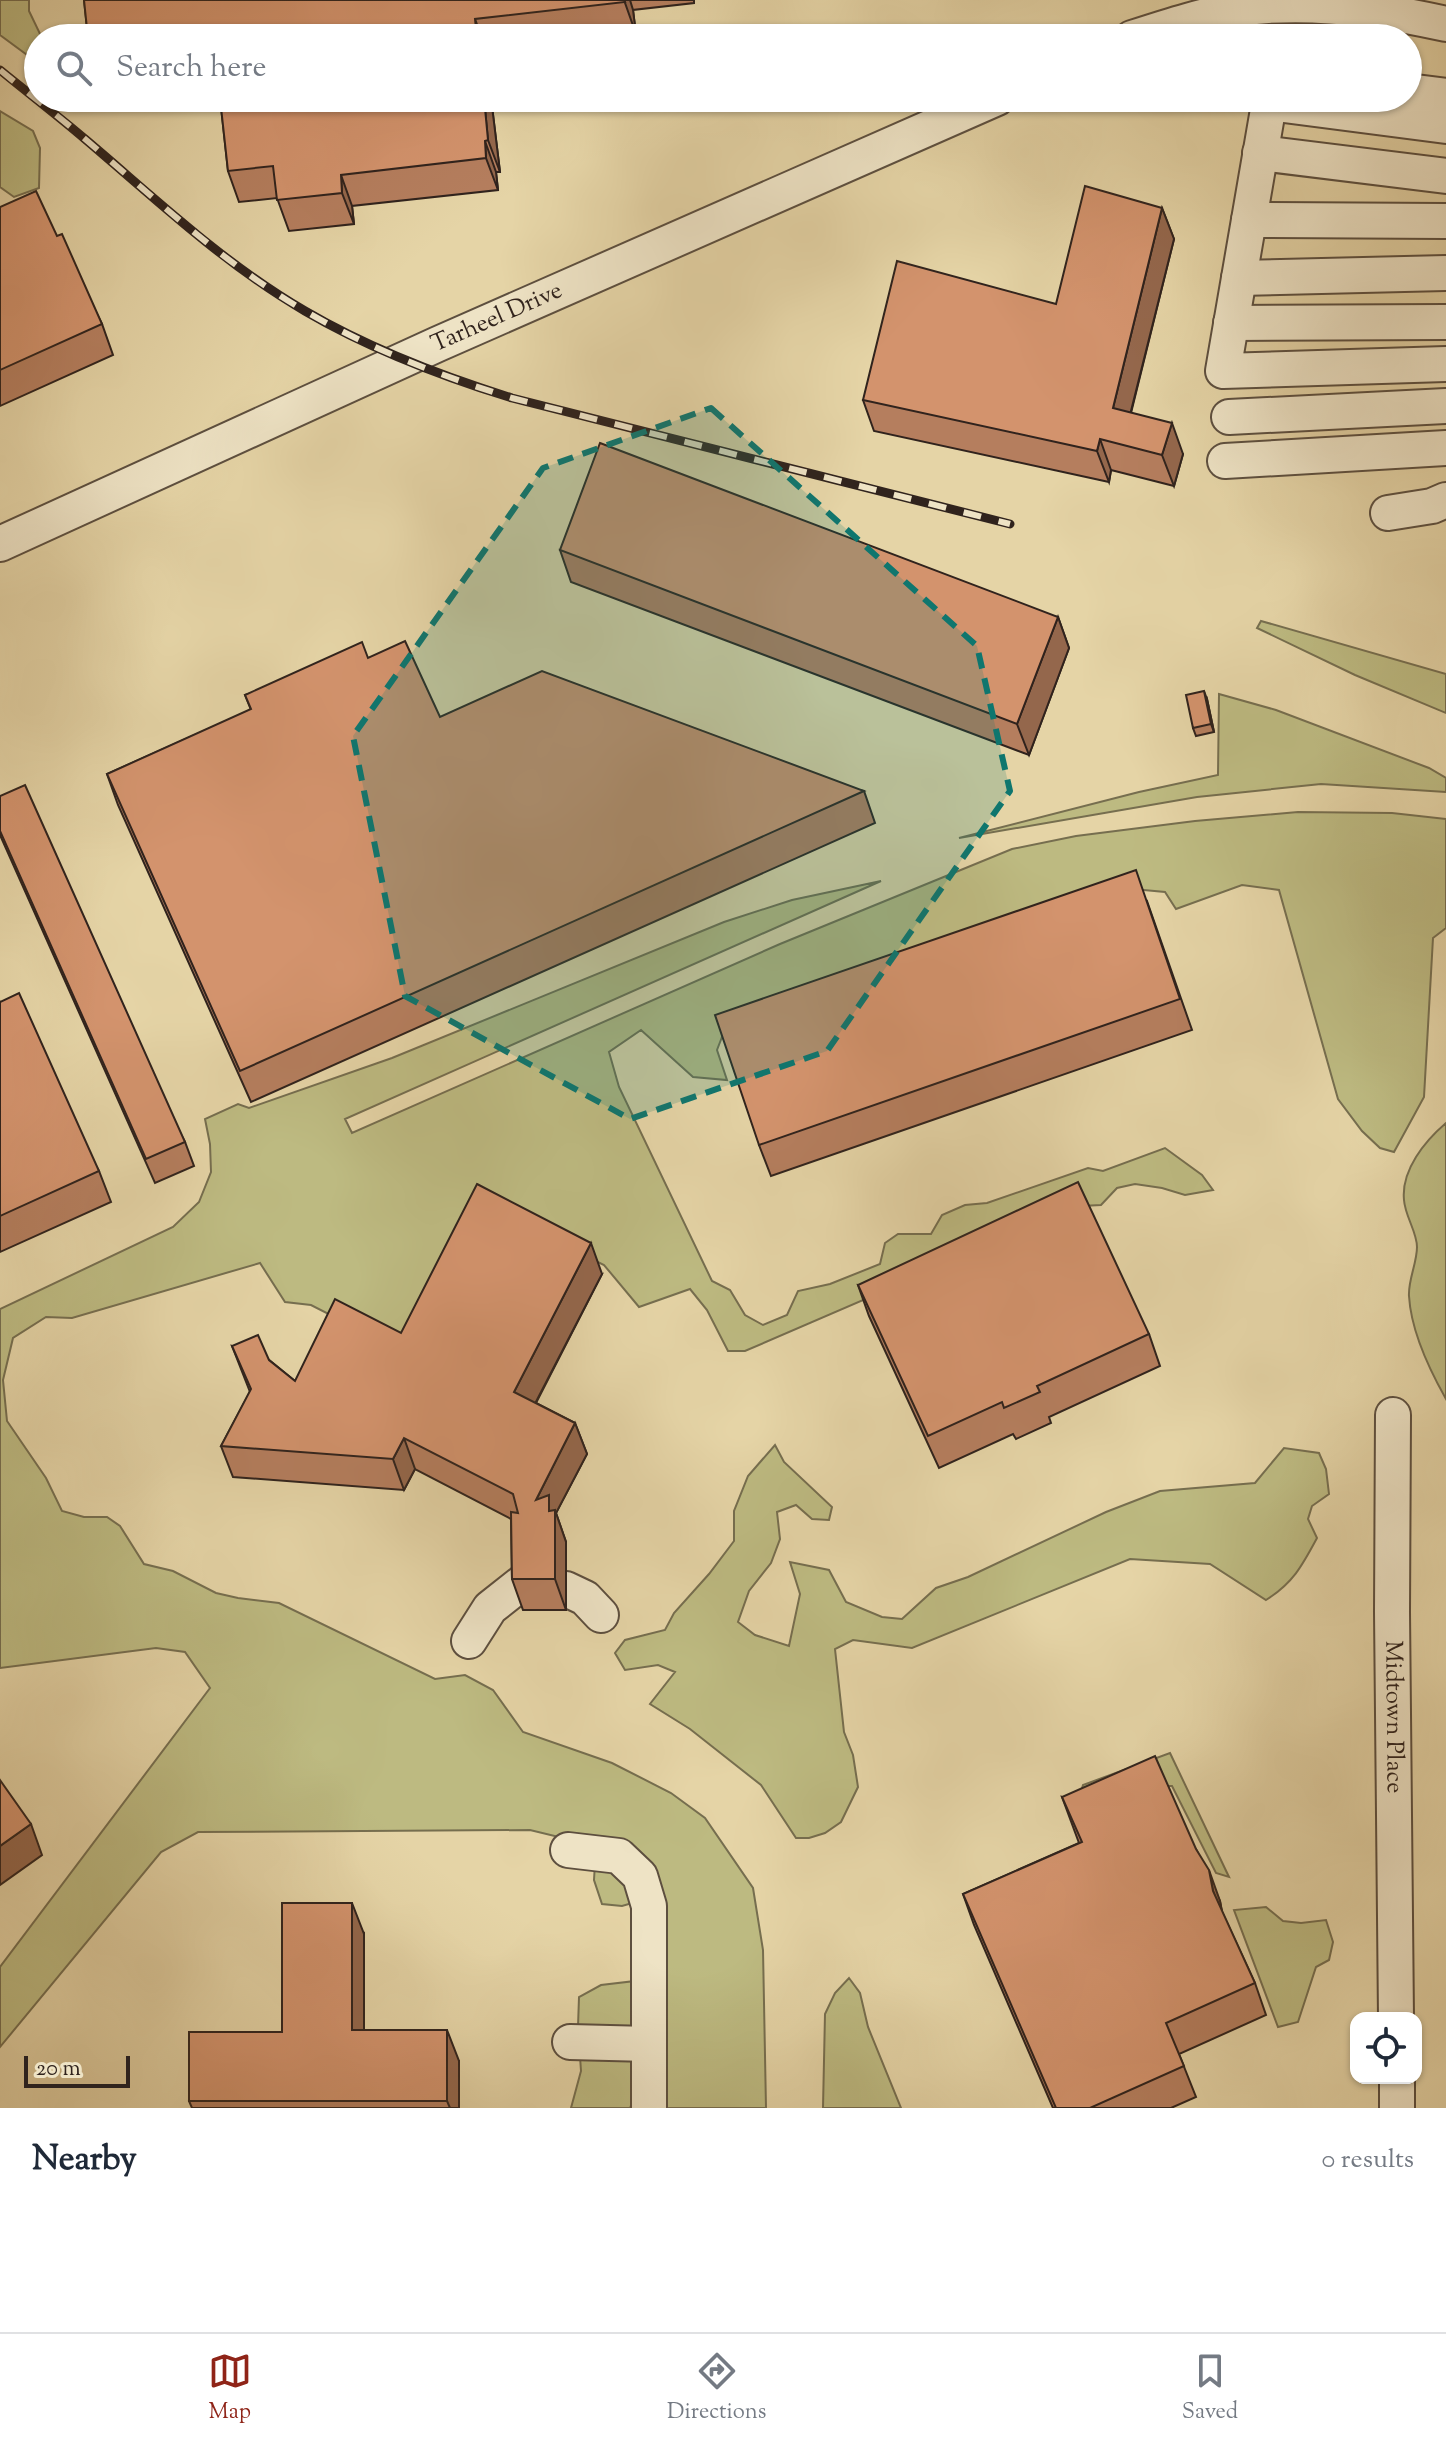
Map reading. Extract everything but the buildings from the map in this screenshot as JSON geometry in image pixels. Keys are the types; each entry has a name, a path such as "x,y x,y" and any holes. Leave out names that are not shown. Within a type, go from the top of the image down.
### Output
{"street":[{"path":"1179,24 1248,7 1347,5 1446,24"},
{"path":"1422,93 1446,96"},
{"name":"Tarheel Drive","path":"0,544 438,344 965,112"},
{"path":"1267,112 1223,371 1446,364"},
{"path":"1351,112 1446,126"},
{"path":"1260,153 1446,176"},
{"path":"1249,220 1446,221"},
{"path":"1239,278 1446,273"},
{"path":"1231,323 1446,322"},
{"path":"1229,417 1446,406"},
{"path":"1225,461 1446,448"},
{"path":"1388,513 1432,506 1446,500"},
{"name":"Midtown Place","path":"1393,1415 1396,2012"},
{"path":"469,1641 490,1608 523,1582"},
{"path":"566,1589 585,1598 601,1615"},
{"path":"568,1850 619,1856 640,1876 649,1906 649,2108"},
{"path":"570,2042 649,2044"},
{"path":"1397,2084 1397,2108"}],"highlighted area":[{"path":"711,408 977,646 1010,791 827,1051 630,1119 405,996 353,736 543,468"}],"shaded area":[{"path":"0,0 29,0 29,11 35,24 24,24 24,53 0,35"},
{"path":"0,111 33,131 40,148 39,188 14,197 0,187"},
{"path":"1261,621 1446,674 1446,713 1355,675 1257,628"},
{"path":"1219,694 1276,710 1429,768 1446,778 1446,792 1321,784 1197,797 959,838 1218,775"},
{"path":"1298,812 1392,813 1446,819 1446,928 1433,938 1424,1097 1394,1152 1380,1148 1362,1131 1338,1099 1279,890 1242,885 1176,909 1165,892 1133,889 727,1024 717,1050 727,1080 693,1077 641,1030 609,1052 619,1087 712,1281 730,1290 745,1315 763,1325 787,1315 798,1291 830,1284 880,1264 885,1243 898,1234 931,1234 942,1215 965,1205 987,1203 1088,1168 1103,1171 1165,1148 1202,1175 1213,1190 1185,1195 1135,1184 1117,1188 1101,1205 1081,1206 745,1351 728,1351 707,1310 690,1289 639,1307 604,1265 490,1208 405,1353 311,1305 285,1302 260,1263 72,1318 46,1317 13,1338 3,1380 7,1421 46,1478 62,1511 84,1517 107,1517 120,1526 144,1564 173,1571 216,1593 279,1603 435,1679 465,1675 493,1690 523,1732 612,1763 671,1793 705,1818 753,1888 763,1950 766,2108 640,2108 632,2103 630,2108 571,2108 581,2071 579,1997 601,1985 643,1980 639,1901 622,1906 602,1904 594,1880 596,1846 530,1830 198,1832 161,1852 0,2047 0,1967 210,1688 185,1652 156,1648 0,1668 0,1309 173,1227 199,1202 211,1172 205,1119 238,1104 249,1108 392,1058 724,922 792,900 881,881 345,1119 352,1133 780,944 1012,849 1076,836"},
{"path":"1446,1123 1446,1399 1427,1362 1410,1309 1409,1290 1417,1247 1406,1212 1404,1189 1416,1157"},
{"path":"775,1445 784,1462 832,1507 829,1520 812,1519 796,1505 777,1512 780,1539 771,1563 749,1591 738,1622 755,1635 789,1646 800,1594 790,1562 829,1570 846,1602 882,1617 902,1619 936,1588 968,1577 1106,1512 1160,1491 1255,1483 1284,1448 1319,1453 1326,1469 1329,1494 1312,1506 1308,1519 1317,1538 1306,1557 1290,1580 1266,1600 1210,1564 1130,1559 912,1648 853,1640 835,1649 844,1732 853,1755 858,1787 841,1822 825,1833 796,1838 761,1785 690,1729 650,1704 675,1672 658,1665 625,1670 615,1653 625,1640 665,1630 674,1613 709,1574 734,1541 734,1511 748,1476"},
{"path":"1170,1753 1229,1877 1216,1873 1172,1786 1150,1786 1079,1798 1083,1785"},
{"path":"1266,1907 1283,1921 1301,1923 1326,1920 1333,1942 1329,1960 1316,1967 1298,2022 1278,2027 1234,1910"},
{"path":"849,1978 860,1993 868,2027 901,2108 823,2108 825,2014 835,1993"}],"railway":[{"path":"0,70 24,89"},
{"path":"52,112 246,273 305,311 380,349 432,371 512,398 1010,524"}]}
